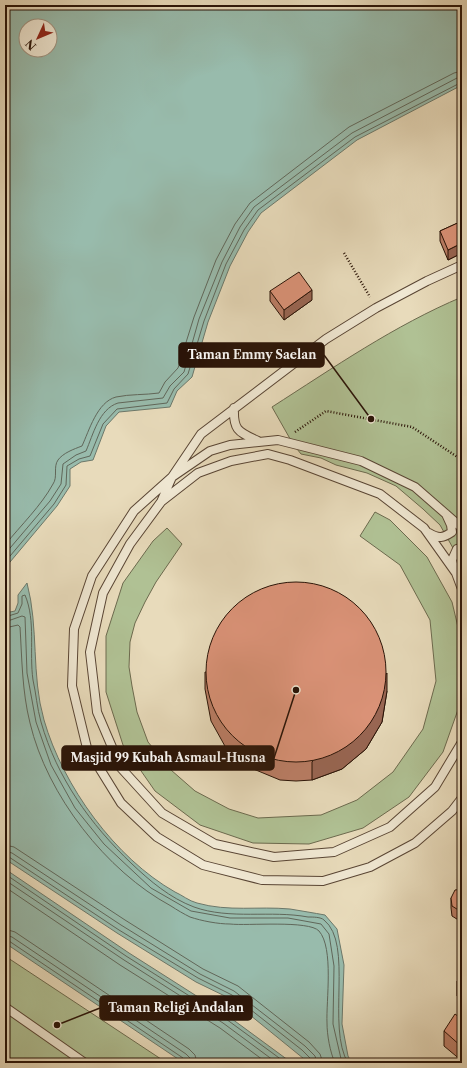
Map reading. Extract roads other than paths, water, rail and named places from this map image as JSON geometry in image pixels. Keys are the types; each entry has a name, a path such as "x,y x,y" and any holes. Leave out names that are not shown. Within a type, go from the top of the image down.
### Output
{"lane":[{"path":"462,265 427,281 376,308 326,339 201,434 172,477 161,502 130,544 103,593 90,652 97,712 122,768 162,814 215,844 274,857 334,852 390,827 435,787 462,742"},
{"path":"234,408 234,422 240,432 258,441"},
{"path":"462,528 415,487 361,461 281,441 258,441 230,445 210,451 172,477 134,511 92,576 74,629 72,686 87,748 120,803 157,837 203,865 262,880 323,881 370,867 415,843 452,811 462,798"},
{"path":"161,502 198,473 231,461 268,454 290,460 380,494 437,538 443,538 452,532 451,525 445,512"},
{"path":"426,531 455,571"},
{"path":"462,548 457,549 452,560 462,589"},
{"path":"5,1007 85,1063"}],"water":[{"path":"5,5 462,5 462,85 357,140 261,213 248,232 230,266 208,322 192,377 177,391 170,407 119,412 106,426 93,460 81,462 70,469 70,486 57,506 5,568"},
{"path":"27,583 33,617 36,669 40,703 44,720 64,770 94,818 112,840 153,878 191,901 209,906 232,908 278,908 325,915 337,929 344,965 342,1024 348,1056 352,1063 309,1063 229,998 196,982 117,933 5,859 5,613 15,611 18,603 18,595"},
{"path":"5,869 129,953 228,1016 292,1063 184,1063 5,943"}],"place":[{"name":"Taman Emmy Saelan","path":"371,419"},
{"name":"Masjid 99 Kubah Asmaul-Husna","path":"296,690"},
{"name":"Taman Religi Andalan","path":"57,1025"}]}
